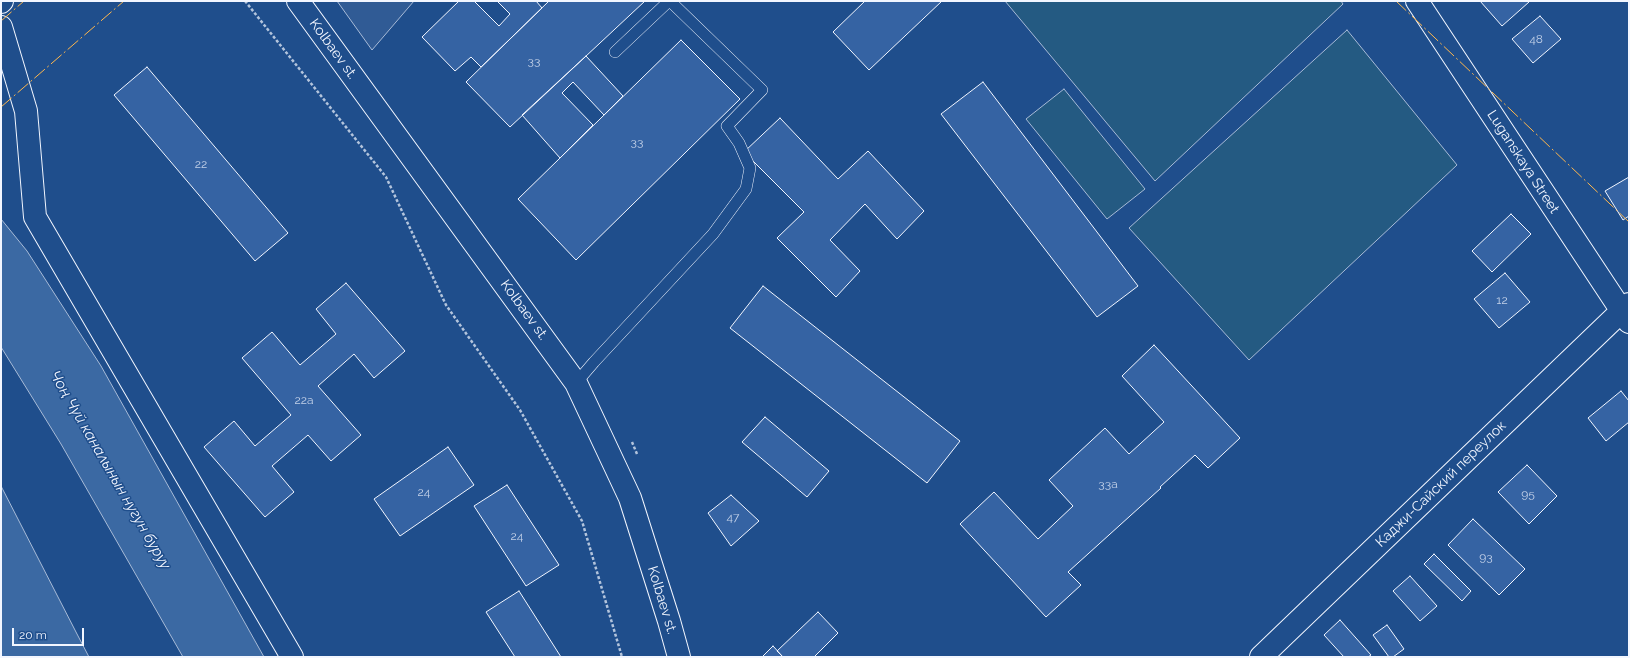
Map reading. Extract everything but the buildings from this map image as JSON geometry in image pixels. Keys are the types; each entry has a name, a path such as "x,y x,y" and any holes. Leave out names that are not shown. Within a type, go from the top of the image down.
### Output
{"street":[{"name":"Luganskaya Street","path":"1417,1 1626,313"},
{"name":"Kolbaev st.","path":"303,3 576,383 630,498 670,621 679,657"},
{"path":"1,27 26,111 35,217 292,657"},
{"name":"Каджи-Сайский переулок","path":"1261,657 1626,313"}],"lane":[{"path":"576,383 713,234 746,189 750,168 738,142 727,126 762,90 670,1 615,52"}],"path":[{"path":"245,1 386,177 446,305 520,410 582,521 622,657"}],"shaded area":[{"path":"337,1 414,1 372,50"},
{"path":"1005,1 1341,1 1343,4 1155,181"},
{"path":"1347,30 1457,165 1249,360 1129,228"},
{"path":"1064,89 1145,189 1107,219 1026,119"}],"water":[{"name":"Чоң Чүй каналынын нугун буруу","path":"1,219 27,251 101,366 264,657 183,657 61,444 1,347"},
{"path":"1,486 77,634 89,657 1,657"}],"power":[{"path":"1,21 24,1"},
{"path":"1,107 124,1"},
{"path":"1396,1 1629,222"}]}
